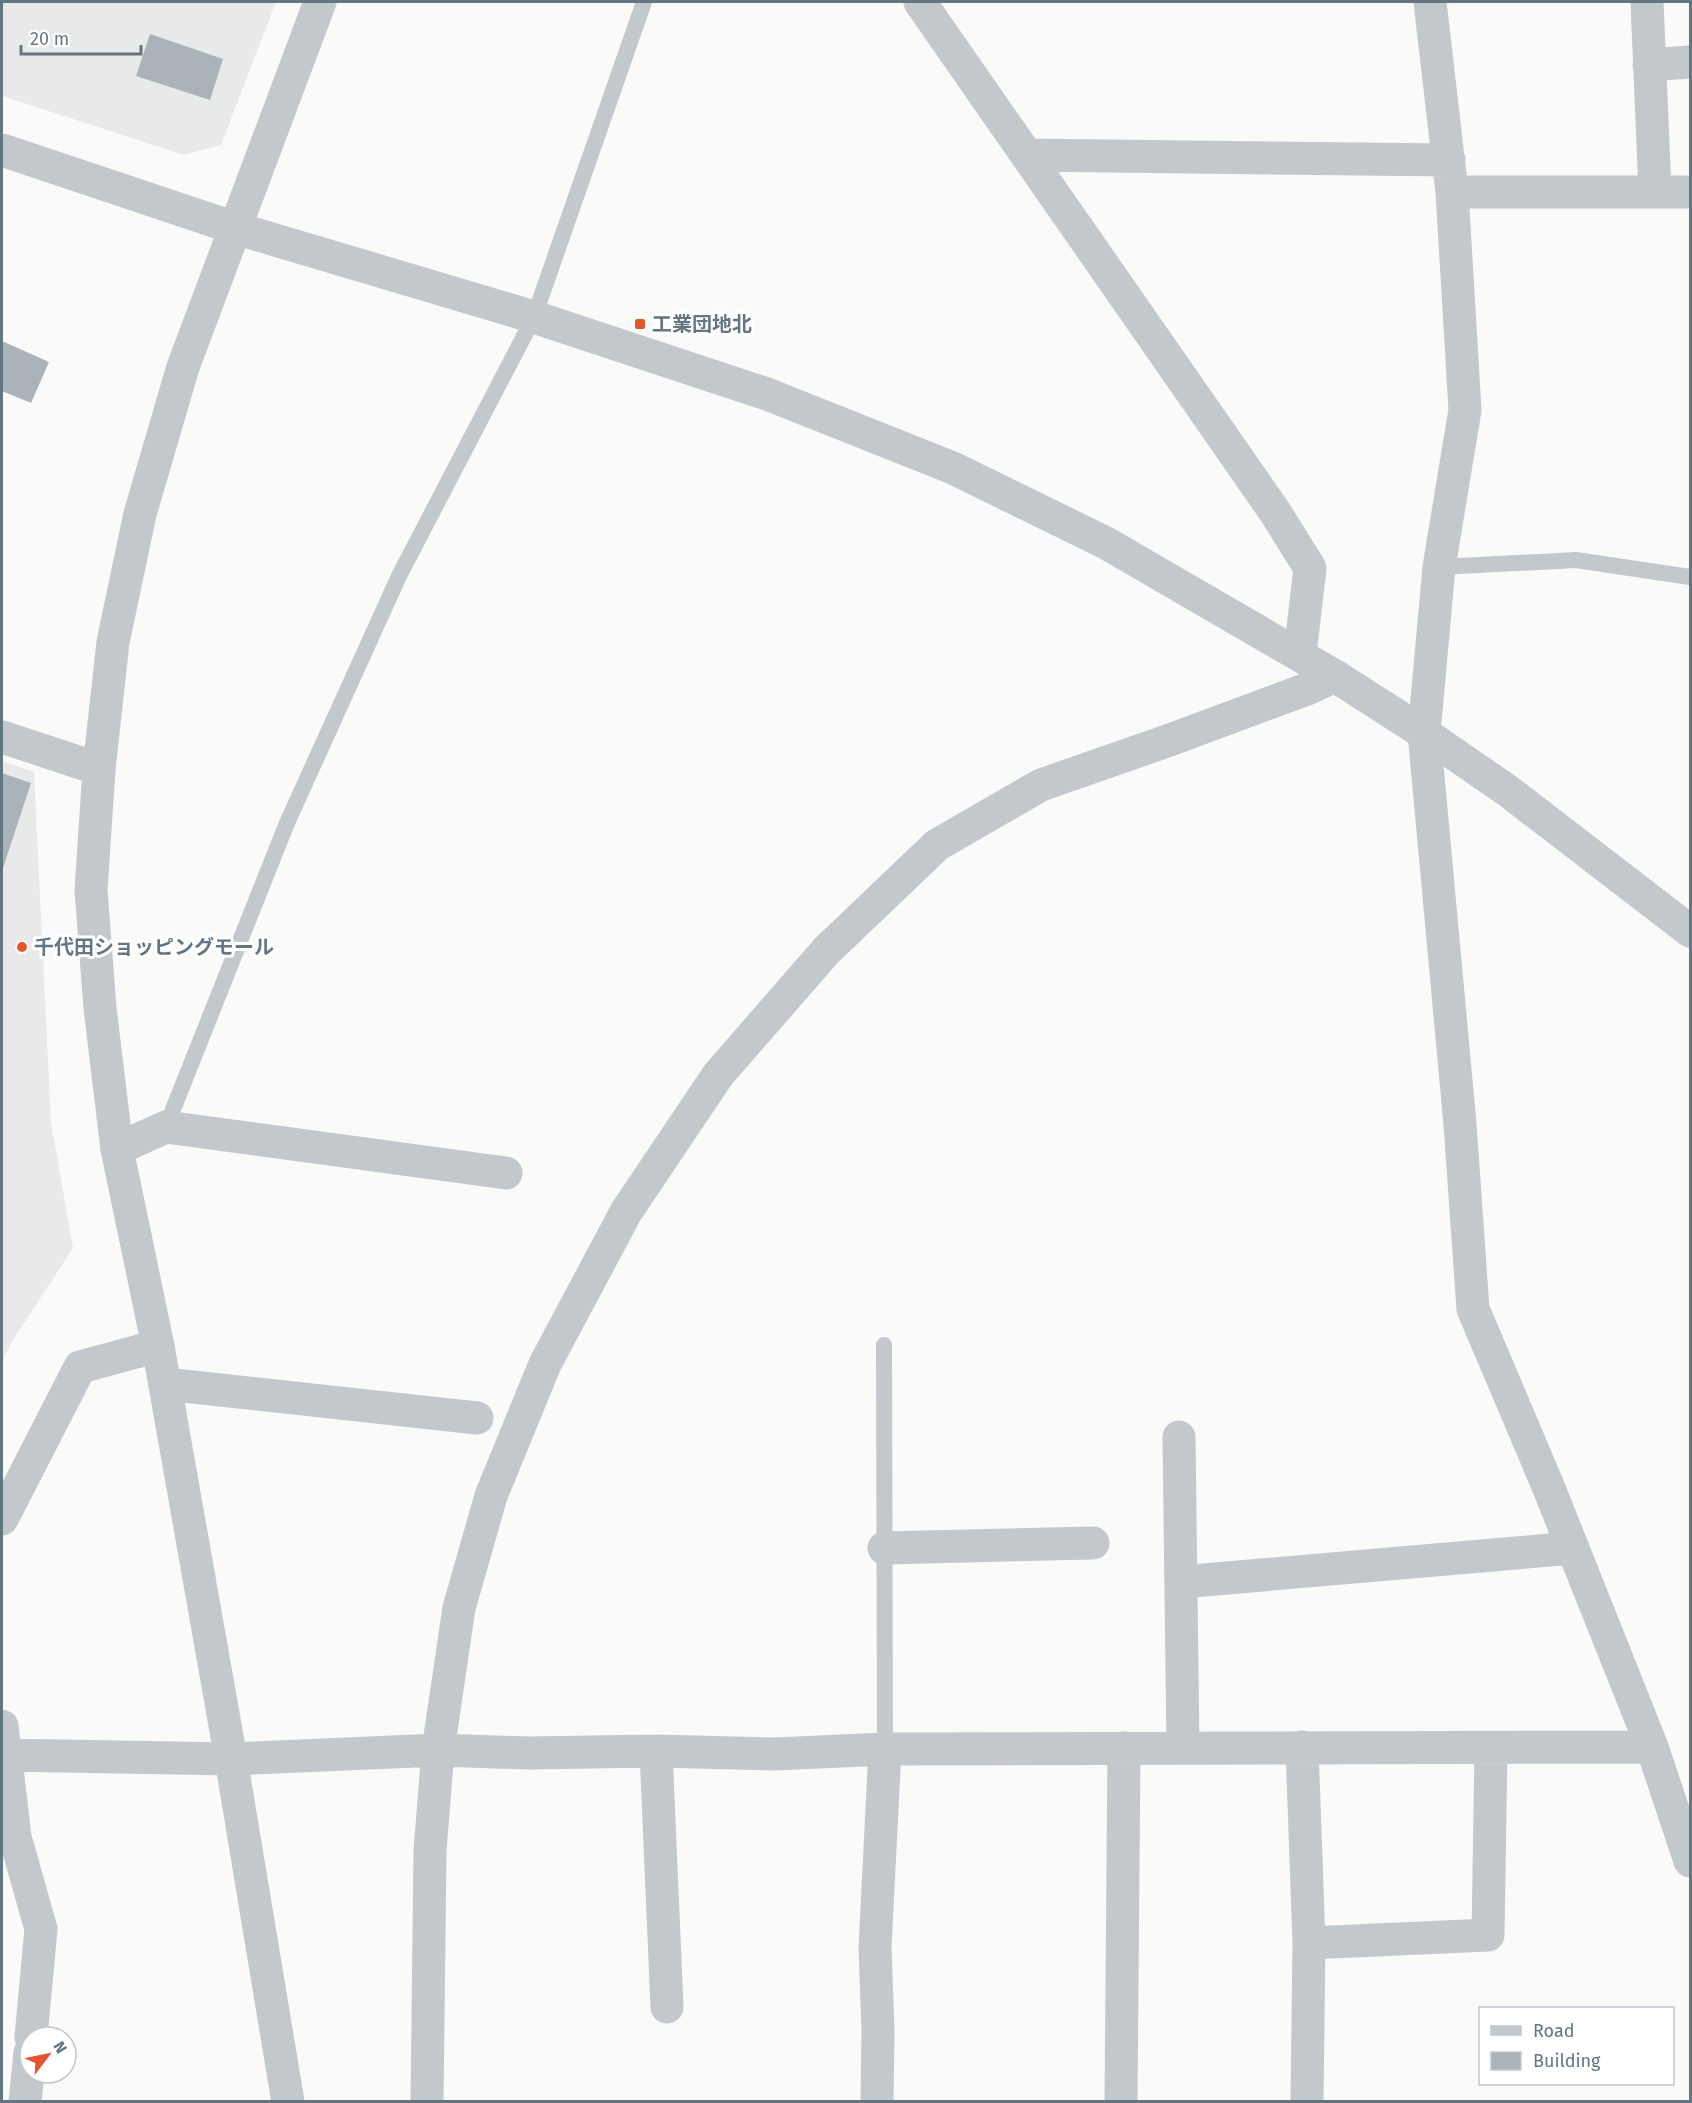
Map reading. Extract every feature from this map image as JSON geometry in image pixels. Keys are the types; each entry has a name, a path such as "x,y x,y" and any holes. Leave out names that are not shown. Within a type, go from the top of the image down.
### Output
{"street":[{"path":"288,2102 165,1384 117,1149 100,1008 91,890 99,770 113,642 140,514 183,367 320,2"},
{"path":"920,2 1268,502 1310,568 1300,654"},
{"path":"1430,2 1450,176 1465,410 1439,567 1424,733 1460,1124 1473,1309 1573,1548 1652,1747 1690,1862"},
{"path":"1647,2 1655,192"},
{"path":"1649,65 1690,62"},
{"path":"2,150 235,228 534,317 767,394 952,468 1106,543 1300,654 1424,733 1508,791 1690,931"},
{"path":"1027,155 1450,176 1655,192 1690,192"},
{"path":"427,2102 430,1851 438,1750 459,1608 491,1496 545,1364 626,1212 718,1075 826,951 937,845 1041,785 1308,689 1335,676"},
{"path":"2,737 99,770"},
{"path":"117,1149 166,1126 506,1173"},
{"path":"2,1519 80,1367 158,1346"},
{"path":"165,1384 477,1418"},
{"path":"1179,1437 1183,1748"},
{"path":"884,1548 1093,1543"},
{"path":"1181,1582 1573,1548"},
{"path":"32,2025 41,1929 15,1838 3,1740 231,1759 438,1750 528,1753 656,1751 775,1754 885,1749 1652,1747"},
{"path":"1121,2102 1124,1748"},
{"path":"1302,1748 1309,1943 1307,2101"},
{"path":"1309,1943 1488,1935 1491,1748"},
{"path":"877,2102 878,2031 875,1948 885,1749"},
{"path":"656,1751 667,2007"},
{"path":"25,2102 27,2085"},
{"path":"1298,2102 1333,2102"}],"lane":[{"path":"166,1126 287,823 394,587 534,317 644,2"},
{"path":"1439,567 1576,560 1690,577"},
{"path":"884,1345 885,1749"}],"shaded area":[{"path":"2,2 276,2 221,145 184,155 2,96"},
{"name":"千代田ショッピングモール","path":"2,761 34,772 51,1122 73,1248 11,1343 2,1362"}],"building":[{"path":"150,34 223,59 210,100 136,76"},
{"path":"2,341 49,362 31,403 2,391"},
{"path":"2,773 31,783 2,871"}],"place":[{"name":"工業団地北","path":"640,324"},
{"name":"千代田ショッピングモール","path":"22,947"}]}
